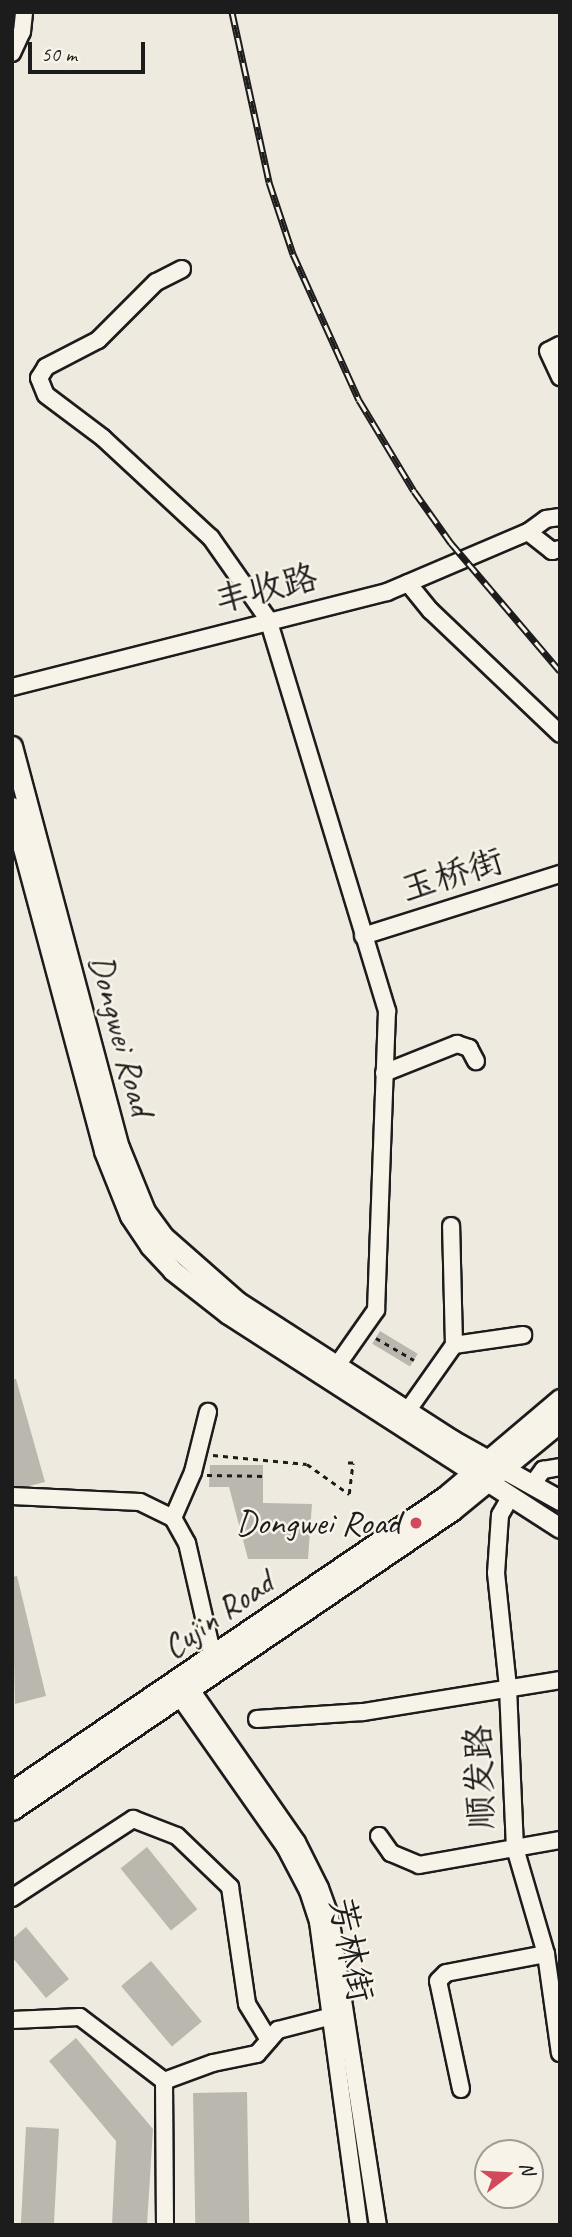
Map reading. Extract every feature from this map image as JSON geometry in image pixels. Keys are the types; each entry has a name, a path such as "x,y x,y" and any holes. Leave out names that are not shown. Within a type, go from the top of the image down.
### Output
{"main road":[{"name":"Dongwei Road","path":"12,746 105,1101 145,1211 183,1258 209,1282 332,1372"},
{"name":"Dongwei Road","path":"12,807 103,1151 130,1216 149,1246 198,1292 489,1471 532,1485 560,1500"},
{"path":"489,1471 560,1399"},
{"path":"489,1471 560,1422"},
{"name":"Dongwei Road","path":"489,1471 511,1496 560,1528"},
{"name":"Cujin Road","path":"12,1810 489,1471"},
{"name":"Cujin Road","path":"12,1791 183,1691"}],"street":[{"path":"12,53 22,32 24,12"},
{"path":"182,269 156,282 98,340 46,367 39,378 46,395 103,438 211,538 268,620 387,1010 376,1310 332,1372"},
{"path":"560,345 548,351 560,377"},
{"name":"丰收路","path":"12,687 387,592 528,532 547,519 560,517"},
{"path":"528,532 552,551 560,549"},
{"path":"408,583 431,611 560,734"},
{"name":"玉桥街","path":"363,936 560,874"},
{"path":"384,1073 457,1044 469,1048 476,1061"},
{"path":"403,1417 454,1345 451,1226"},
{"path":"454,1345 523,1335"},
{"path":"173,1518 192,1472 208,1412"},
{"path":"532,1485 542,1470 560,1467"},
{"path":"12,1496 139,1502 173,1518 187,1543 215,1665"},
{"name":"顺发路","path":"511,1496 500,1515 496,1573 508,1688 515,1848 546,1954 560,2053"},
{"path":"257,1718 363,1712 560,1680"},
{"path":"183,1691 297,1842 320,1888 330,1916 377,2225"},
{"name":"芳林街","path":"183,1691 285,1847 308,1891 318,1922 359,2225"},
{"path":"12,1898 133,1819 177,1836 230,1887 247,2004 269,2040"},
{"path":"379,1836 391,1853 419,1865 560,1840"},
{"path":"461,2089 438,1981 446,1973 546,1954"},
{"path":"164,2081 213,2063 257,2054 278,2030 332,2016"},
{"path":"12,2020 80,2017 164,2081"},
{"path":"164,2081 164,2225"}],"path":[{"path":"376,1338 414,1360"},
{"path":"208,1455 307,1464 349,1494 353,1463 344,1463"},
{"path":"200,1487 206,1464"},
{"path":"210,1475 263,1476"}],"building":[{"path":"380,1331 418,1354 410,1367 372,1344"},
{"path":"12,1379 16,1379 45,1482 29,1486 12,1486"},
{"path":"210,1465 263,1465 263,1503 312,1504 308,1559 248,1559 229,1487 209,1487"},
{"path":"17,1576 46,1696 15,1704 12,1577"},
{"path":"147,1847 197,1909 171,1931 121,1868"},
{"path":"26,1927 69,1979 46,1998 12,1957 12,1939"},
{"path":"151,1961 202,2022 172,2047 121,1986"},
{"path":"76,2038 153,2129 147,2225 112,2225 116,2141 49,2061"},
{"path":"247,2092 249,2225 195,2225 193,2093"},
{"path":"26,2127 59,2129 54,2225 21,2225"}],"railway":[{"path":"232,12 269,182 293,254 359,400 414,491 451,543 560,671"}],"place":[{"name":"Dongwei Road","path":"416,1523"}]}
